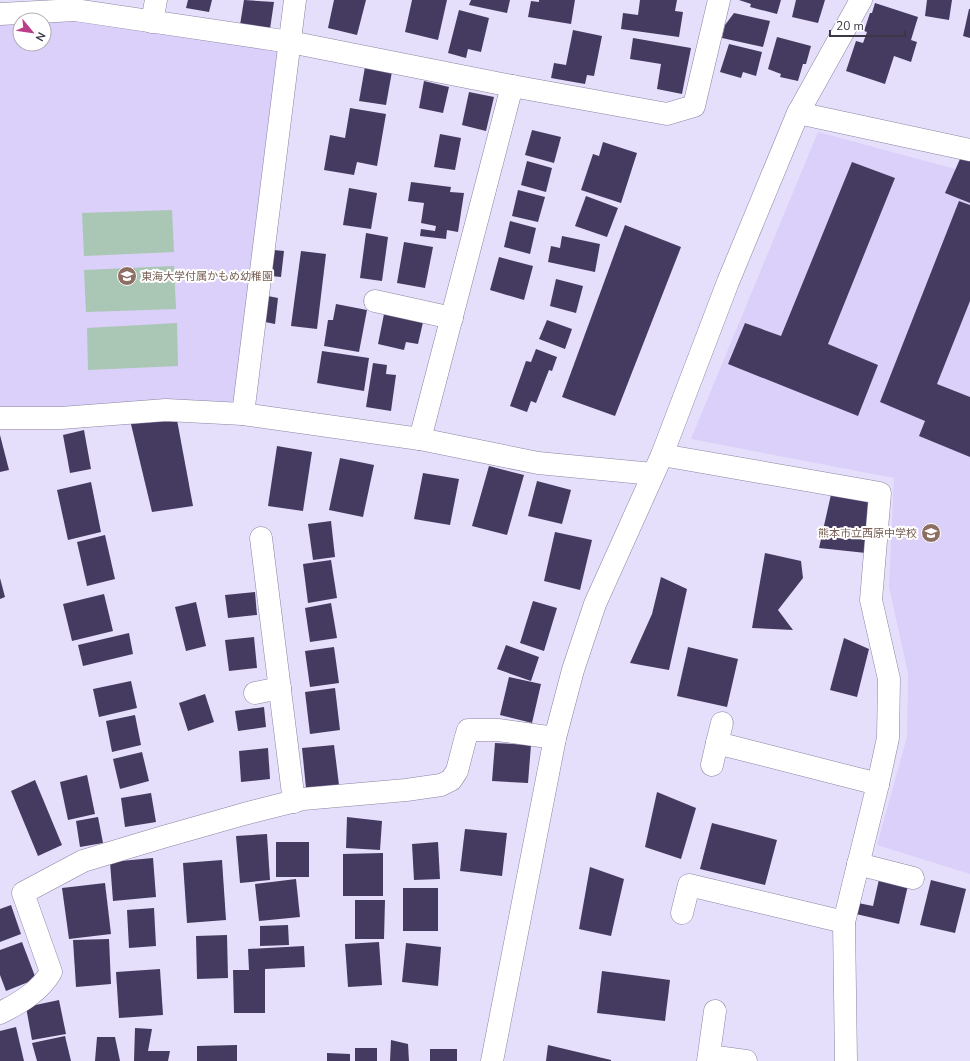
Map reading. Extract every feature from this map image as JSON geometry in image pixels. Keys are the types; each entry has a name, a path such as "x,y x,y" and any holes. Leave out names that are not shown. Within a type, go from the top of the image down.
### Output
{"street":[{"path":"152,22 156,0"},
{"path":"243,414 295,0"},
{"path":"0,14 75,5 152,22 290,42 512,86 667,114 694,106 719,0"},
{"path":"492,1061 555,738 573,670 595,604 657,464 728,282 798,113 861,0"},
{"path":"420,439 512,86"},
{"path":"798,113 970,150"},
{"path":"375,301 452,318"},
{"path":"0,418 60,418 166,410 243,414 420,439 538,463 657,464 880,493 871,600 889,679 888,738 844,922 846,1061"},
{"path":"261,538 294,802"},
{"path":"255,693 280,688"},
{"path":"0,1013 18,1004 45,981 51,972 23,893 83,861 163,837 303,799 406,790 441,785 451,780 457,771 468,730 498,730 555,738"},
{"path":"712,765 719,733 878,784"},
{"path":"858,864 913,878"},
{"path":"682,913 689,884 844,922"},
{"path":"715,1011 708,1058 746,1061"}],"shaded area":[{"name":"東海大学付属かもめ幼稚園","path":"72,18 283,52 238,405 117,402 26,410 0,409 0,23 12,22 12,52 52,52 52,19"},
{"name":"熊本市立西原中学校","path":"818,132 970,173 970,874 877,845 907,737 908,673 889,587 894,478 691,439"}],"green space":[{"path":"172,210 174,252 84,256 82,213"},
{"path":"174,266 176,309 86,312 84,270"},
{"path":"177,323 178,366 88,370 87,328"}],"building":[{"path":"188,0 212,0 209,12 186,8"},
{"path":"244,0 274,2 270,29 240,25"},
{"path":"334,0 366,0 357,35 328,28"},
{"path":"412,0 447,0 438,40 405,32"},
{"path":"471,0 510,0 507,13 469,5"},
{"path":"539,0 575,0 571,24 528,17 531,1 539,2"},
{"path":"640,0 677,0 675,11 683,12 679,37 621,29 623,13 638,15"},
{"path":"739,0 781,0 777,14 750,7 751,4"},
{"path":"796,0 825,0 818,23 792,17"},
{"path":"927,0 952,0 949,20 925,16"},
{"path":"875,3 918,17 911,40 917,42 911,62 894,56 885,84 846,71 856,41 863,43 867,32 864,31"},
{"path":"970,9 970,38 963,36"},
{"path":"459,10 489,18 481,52 468,49 466,58 448,53"},
{"path":"734,13 770,21 763,47 722,38 725,25"},
{"path":"573,30 602,36 594,76 587,75 585,84 551,78 554,63 566,65"},
{"path":"777,37 811,46 806,64 803,64 798,81 780,77 781,74 768,69"},
{"path":"633,38 691,48 682,94 657,89 661,64 630,59"},
{"path":"729,44 762,52 756,76 743,72 741,78 720,72"},
{"path":"366,61 393,66 386,105 359,101"},
{"path":"424,81 449,87 443,113 419,108"},
{"path":"469,92 494,97 486,131 462,125"},
{"path":"350,108 386,114 377,166 357,162 354,175 324,170 330,135 345,138"},
{"path":"532,130 561,137 554,163 525,155"},
{"path":"440,134 461,138 455,170 434,167"},
{"path":"603,142 637,153 621,203 581,190 593,154 599,156"},
{"path":"964,150 970,153 970,203 945,193"},
{"path":"527,161 552,168 546,192 521,185"},
{"path":"852,162 895,178 828,344 878,365 858,416 728,364 745,323 781,336"},
{"path":"411,182 451,187 450,192 464,193 458,232 447,230 446,239 420,236 421,229 435,231 436,226 421,223 424,203 408,201"},
{"path":"349,188 377,193 371,229 343,225"},
{"path":"518,190 545,197 538,222 512,216"},
{"path":"586,196 618,208 607,237 575,226"},
{"path":"959,201 970,205 970,301 937,384 970,397 970,457 919,436 925,421 880,402"},
{"path":"510,221 536,228 530,254 504,247"},
{"path":"625,225 681,247 615,416 562,397"},
{"path":"366,233 388,237 382,281 360,278"},
{"path":"562,236 600,244 595,272 548,262 551,246 560,248"},
{"path":"404,242 433,247 425,288 397,283"},
{"path":"274,250 284,251 281,277 271,276"},
{"path":"301,251 326,254 317,329 291,326"},
{"path":"499,257 533,266 524,300 490,290"},
{"path":"556,279 583,286 576,313 550,306"},
{"path":"268,296 278,298 275,324 265,322"},
{"path":"336,304 367,310 359,352 324,346 328,320 333,320"},
{"path":"385,309 424,318 418,344 406,342 404,350 378,344"},
{"path":"547,320 572,329 565,349 539,339"},
{"path":"536,349 557,357 552,371 549,370 536,403 531,401 527,412 510,406 526,361 531,362"},
{"path":"322,351 369,358 364,391 317,383"},
{"path":"373,363 387,365 386,374 396,375 391,411 366,407"},
{"path":"130,420 177,420 193,506 152,512"},
{"path":"84,430 91,469 70,473 63,435"},
{"path":"0,435 9,470 0,472"},
{"path":"277,446 312,452 303,511 268,506"},
{"path":"340,458 374,465 363,517 329,510"},
{"path":"489,466 524,475 507,535 472,526"},
{"path":"423,473 459,479 450,525 414,519"},
{"path":"537,481 571,490 562,524 528,516"},
{"path":"91,482 101,532 68,540 57,490"},
{"path":"832,490 873,499 866,553 819,548"},
{"path":"331,521 335,557 313,560 308,524"},
{"path":"555,532 592,540 580,590 544,581"},
{"path":"105,535 115,579 87,586 77,542"},
{"path":"765,553 801,561 803,578 778,610 793,630 752,628"},
{"path":"331,560 337,598 308,603 303,564"},
{"path":"661,577 687,589 669,670 630,663 652,614"},
{"path":"0,578 5,597 0,599"},
{"path":"255,592 257,615 228,618 225,595"},
{"path":"104,594 113,631 72,641 63,604"},
{"path":"533,601 557,608 544,651 520,643"},
{"path":"196,602 206,646 186,651 175,607"},
{"path":"331,603 337,638 310,642 305,608"},
{"path":"129,633 133,654 83,666 78,645"},
{"path":"254,637 257,668 229,671 225,640"},
{"path":"844,638 869,649 857,697 830,690"},
{"path":"506,645 539,657 531,681 497,669"},
{"path":"334,647 339,683 310,687 305,651"},
{"path":"688,647 738,659 727,707 677,696"},
{"path":"509,677 541,684 532,723 500,715"},
{"path":"131,681 137,708 99,717 93,689"},
{"path":"335,688 340,730 310,734 305,692"},
{"path":"205,694 214,722 188,731 179,703"},
{"path":"264,707 266,727 238,731 235,711"},
{"path":"135,715 141,745 112,752 106,721"},
{"path":"495,743 531,745 528,783 492,781"},
{"path":"334,745 339,785 306,788 302,748"},
{"path":"268,748 270,779 241,782 239,751"},
{"path":"142,752 149,781 120,789 113,759"},
{"path":"87,775 95,814 68,820 60,782"},
{"path":"35,780 62,845 38,856 11,791"},
{"path":"657,792 696,808 681,859 645,847"},
{"path":"151,793 156,822 125,827 121,798"},
{"path":"98,817 103,843 80,847 76,821"},
{"path":"347,817 382,821 380,850 346,848"},
{"path":"712,823 777,840 765,885 700,869"},
{"path":"465,829 507,833 502,876 460,871"},
{"path":"267,834 270,880 240,883 236,836"},
{"path":"276,842 309,842 309,877 276,877"},
{"path":"438,842 440,879 414,880 412,844"},
{"path":"383,853 383,896 343,896 343,854"},
{"path":"153,858 156,897 113,901 110,862"},
{"path":"222,860 226,920 187,923 183,863"},
{"path":"590,867 624,879 611,936 579,929"},
{"path":"880,875 909,881 899,924 856,914 858,903 873,906"},
{"path":"296,879 300,917 259,921 255,884"},
{"path":"931,880 966,889 955,933 920,925"},
{"path":"105,883 111,934 69,939 62,888"},
{"path":"403,888 438,888 438,931 403,931"},
{"path":"355,900 385,900 384,939 355,939"},
{"path":"11,905 21,934 0,942 0,909"},
{"path":"154,908 156,946 129,948 127,910"},
{"path":"288,925 289,945 260,946 260,926"},
{"path":"227,935 228,978 197,979 196,936"},
{"path":"109,939 111,984 76,987 73,940"},
{"path":"22,942 36,979 6,991 0,975 0,950"},
{"path":"379,942 382,985 348,987 345,944"},
{"path":"406,943 441,947 438,986 402,982"},
{"path":"304,946 305,967 265,969 265,1013 234,1013 233,970 249,970 248,949"},
{"path":"160,969 163,1015 119,1018 116,972"},
{"path":"602,971 670,980 665,1021 597,1013"},
{"path":"59,1000 66,1034 32,1040 26,1007"},
{"path":"16,1027 24,1061 0,1061 0,1031"},
{"path":"135,1028 152,1029 148,1051 170,1051 168,1061 134,1061"},
{"path":"65,1036 71,1061 37,1061 32,1043"},
{"path":"97,1037 115,1037 120,1061 95,1061"},
{"path":"391,1040 408,1044 409,1061 390,1061"},
{"path":"237,1045 237,1061 197,1061 197,1046"},
{"path":"548,1045 611,1060 611,1061 546,1061"},
{"path":"355,1048 377,1048 377,1061 355,1061"},
{"path":"430,1049 457,1049 457,1061 430,1061"},
{"path":"327,1053 350,1054 350,1061 327,1061"}],"place":[{"name":"東海大学付属かもめ幼稚園","path":"127,276"},
{"name":"熊本市立西原中学校","path":"931,533"}]}
